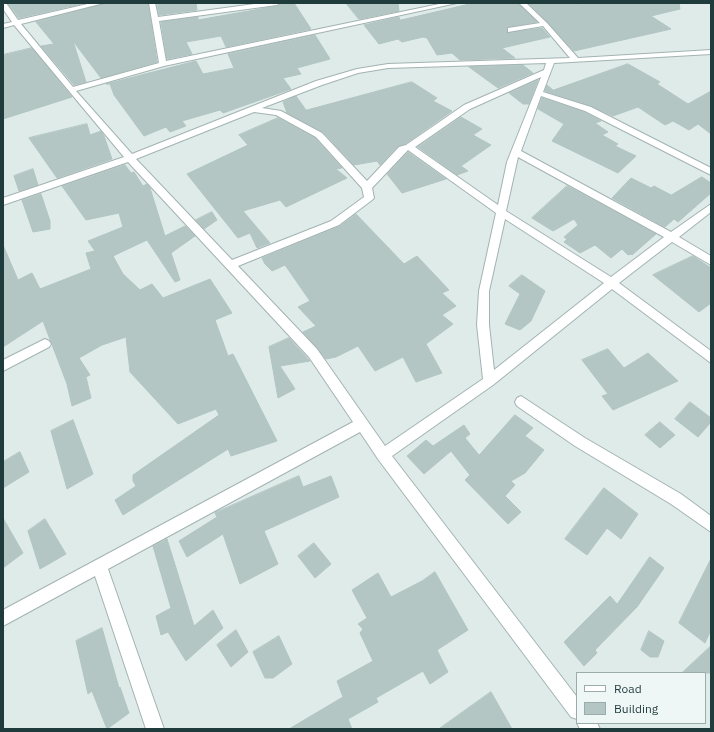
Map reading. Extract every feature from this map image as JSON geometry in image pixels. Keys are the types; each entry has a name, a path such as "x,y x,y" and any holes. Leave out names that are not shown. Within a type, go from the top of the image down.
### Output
{"street":[{"path":"3,26 101,3"},
{"path":"152,3 163,64"},
{"path":"156,19 277,3"},
{"path":"72,90 163,64 454,3"},
{"path":"522,3 545,24 576,60"},
{"path":"3,4 16,23 130,158 313,353 383,455 576,710"},
{"path":"511,30 545,24"},
{"path":"3,202 130,158 255,110 319,83 357,71 388,66 576,60 711,52"},
{"path":"489,381 483,324 484,291 516,152 551,61"},
{"path":"366,187 402,149 409,147 467,107 547,71"},
{"path":"539,93 588,109 711,172"},
{"path":"230,265 335,223 369,198 366,187 319,135 278,113 255,110"},
{"path":"409,147 501,212 612,283 711,358"},
{"path":"516,152 672,237 711,261"},
{"path":"383,455 489,381 612,283 711,207"},
{"path":"3,366 45,344"},
{"path":"521,402 580,442 676,499 711,525"},
{"path":"3,618 362,424"},
{"path":"99,566 155,729"}],"building":[{"path":"8,3 85,3 19,18"},
{"path":"105,3 148,3 157,62 101,78 73,41 86,82 74,85 41,46 54,44 36,22"},
{"path":"157,3 196,3 197,10 159,15"},
{"path":"281,3 294,3 311,29 226,47 221,36 186,42 192,54 167,59 161,22 198,17 198,20 277,6"},
{"path":"346,3 398,3 399,11 359,19"},
{"path":"474,3 518,3 537,22 508,27 507,33 542,28 550,37 502,48 515,58 460,60 452,53 437,55 427,38 423,37 402,42 398,39 379,44 364,25 399,17 400,20"},
{"path":"528,3 580,3 582,5 589,3 679,3 680,9 651,16 671,29 574,51"},
{"path":"315,35 330,59 297,68 301,74 283,78 291,89 223,113 220,110 182,121 186,126 170,132 166,127 144,136 114,95 110,84 106,84 196,61 203,74 234,68 228,54"},
{"path":"32,48 72,97 3,119 3,55"},
{"path":"628,64 660,82 657,84 688,104 711,91 711,134 698,124 689,130 673,121 665,125 638,107 613,116 591,106 545,91 547,85 553,90"},
{"path":"523,65 533,73 498,88 469,67"},
{"path":"538,80 529,104 523,104 509,93"},
{"path":"412,82 437,98 433,101 452,111 405,144 398,146 380,165 377,161 354,165 323,132 287,113 283,102 296,96 306,110"},
{"path":"542,98 584,112 601,121 595,123 608,132 602,135 618,144 615,146 636,156 618,173 552,141 564,124 538,109"},
{"path":"461,117 482,129 473,135 491,145 461,166 468,171 457,175 418,147"},
{"path":"278,118 315,138 342,168 336,169 347,178 286,207 280,200 243,211 270,243 257,248 250,233 238,238 187,174 248,145 239,135"},
{"path":"87,124 90,135 101,131 112,159 57,178 29,138"},
{"path":"408,152 446,179 402,193 387,174"},
{"path":"125,165 131,173 134,172 143,186 147,184 150,188 165,236 185,226 195,236 171,253 180,280 175,282 147,240 113,256 123,274 140,290 152,284 163,298 210,279 232,313 215,320 228,356 233,354 277,441 231,456 228,449 123,515 115,500 136,486 133,481 133,475 219,415 216,409 178,424 130,372 126,337 102,345 79,358 90,375 86,377 91,398 72,406 67,384 43,321 3,347 3,245 18,280 32,273 40,289 91,269 86,253 95,251 88,241 123,227 119,213 86,220 62,186"},
{"path":"33,169 38,185 19,191 14,176"},
{"path":"702,177 711,183 711,193 678,222 674,219 665,227 612,198 631,178 651,188 654,186 671,195"},
{"path":"567,186 656,234 632,255 628,255 622,249 611,258 595,245 580,253 564,242 567,239 564,237 578,225 574,219 553,231 532,218"},
{"path":"41,194 50,221 50,229 33,232 22,200"},
{"path":"212,212 217,220 204,229 196,220"},
{"path":"356,214 404,264 417,256 449,290 442,293 456,306 442,315 453,324 426,344 442,373 416,382 403,357 375,371 358,346 336,357 326,359 303,332 316,326 298,307 310,301 285,265 272,271 265,264 262,258 340,226"},
{"path":"693,256 711,268 711,303 699,312 653,275"},
{"path":"522,275 545,291 531,321 520,330 505,324 520,294 509,286"},
{"path":"289,338 310,361 280,366 295,389 278,398 269,347"},
{"path":"608,349 624,368 648,353 678,381 613,410 602,396 608,394 582,360"},
{"path":"690,402 711,418 711,422 698,437 675,419"},
{"path":"515,415 533,428 525,436 544,450 525,473 511,481 515,485 505,496 521,512 508,524 465,480 470,475 451,451 424,474 407,456 426,440 433,446 464,425 470,434 465,438 479,455"},
{"path":"73,420 93,474 67,489 51,431"},
{"path":"660,422 675,435 660,448 645,435"},
{"path":"20,452 29,472 3,488 3,462"},
{"path":"299,476 303,487 331,476 339,497 264,531 278,564 240,584 223,534 187,557 179,541 217,517 215,513"},
{"path":"604,488 638,514 621,539 607,528 587,555 565,539"},
{"path":"3,518 23,553 3,568"},
{"path":"45,519 66,554 40,569 28,531"},
{"path":"167,539 194,626 213,610 223,628 186,661 168,632 161,635 156,616 171,608 153,546"},
{"path":"314,543 331,564 315,578 298,556"},
{"path":"650,557 664,568 637,607 595,650 597,653 584,666 564,642 610,596 617,604"},
{"path":"711,559 711,630 705,643 679,623"},
{"path":"435,572 468,630 437,650 448,672 430,684 423,671 376,698 378,702 348,719 352,729 289,729 343,697 337,681 373,661 360,633 363,629 358,624 367,618 352,590 378,573 391,597 422,581"},
{"path":"102,628 119,688 120,687 129,713 107,729 92,691 88,694 76,641"},
{"path":"236,630 248,652 231,667 217,645"},
{"path":"649,631 664,641 658,657 650,657 641,650"},
{"path":"279,636 292,664 273,678 265,678 253,652"},
{"path":"711,646 711,673 683,672"},
{"path":"491,692 512,729 439,729"}]}
